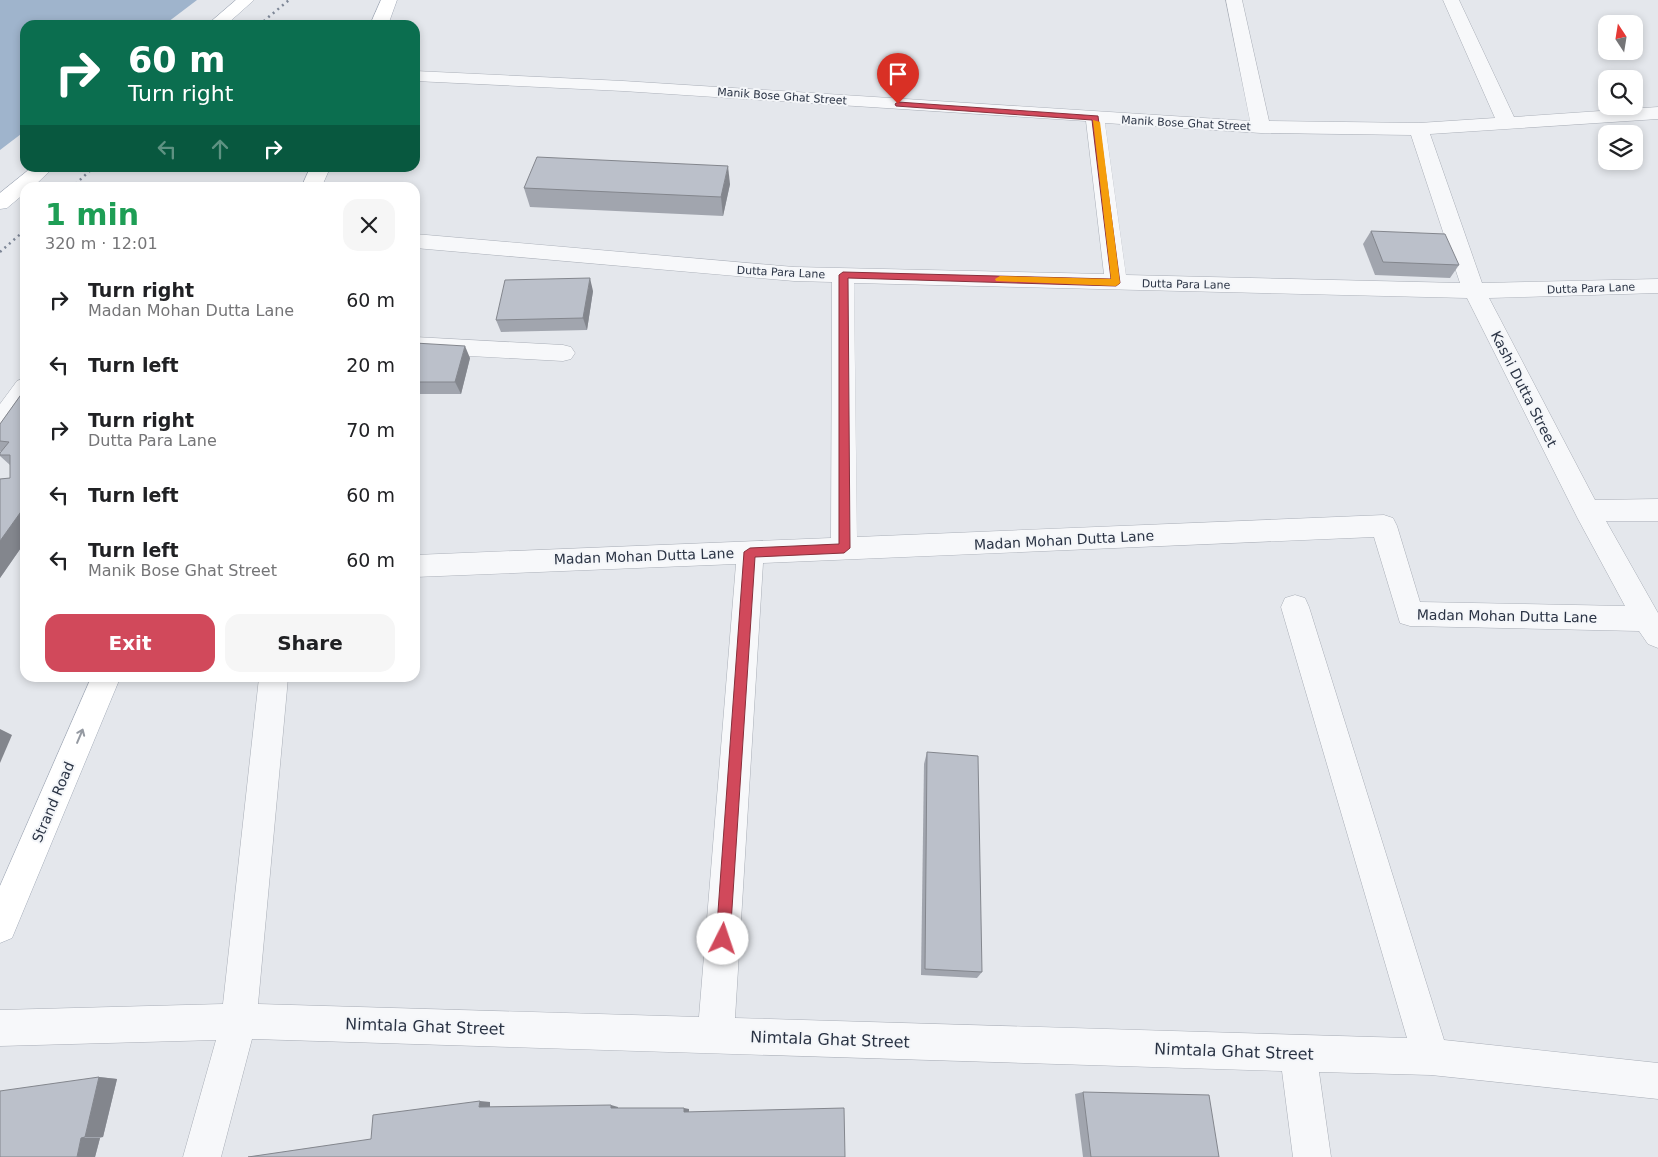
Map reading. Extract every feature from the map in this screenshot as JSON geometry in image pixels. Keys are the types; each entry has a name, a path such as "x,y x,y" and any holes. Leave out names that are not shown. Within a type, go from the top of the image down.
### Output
{"main road":[{"path":"222,20 246,0"},
{"path":"381,20 389,0"},
{"path":"26,182 38,172"},
{"path":"0,203 20,187"},
{"name":"Strand Road","path":"0,926 8,887 103,682"}],"street":[{"path":"1234,0 1261,127"},
{"path":"1450,0 1508,123"},
{"name":"Manik Bose Ghat Street","path":"420,76 623,86 1095,118 1261,127 1418,129 1658,113"},
{"path":"1095,118 1116,283"},
{"name":"Kashi Dutta Street","path":"1418,129 1474,292 1588,511 1652,627"},
{"name":"Dutta Para Lane","path":"420,241 794,274 1474,292 1658,286"},
{"path":"843,275 844,548"},
{"path":"420,345 563,353"},
{"path":"0,423 20,393"},
{"path":"1588,511 1658,510"},
{"name":"Madan Mohan Dutta Lane","path":"420,566 1384,526 1410,614 1652,627"},
{"path":"716,1035 750,552"},
{"path":"1295,607 1431,1057"},
{"path":"202,1157 239,1021 273,682"},
{"name":"Nimtala Ghat Street","path":"0,1028 239,1021 1431,1057 1658,1081"},
{"path":"1298,1054 1312,1157"}],"water":[{"path":"0,0 197,0 171,20 20,20 20,135 0,150"}],"building":[{"path":"537,157 728,166 721,197 524,188"},
{"path":"1371,231 1445,234 1459,265 1383,262"},
{"path":"590,278 583,318 496,320 505,280"},
{"path":"420,343 465,346 455,382 420,382"},
{"path":"20,396 20,513 0,541 0,479 10,478 10,455 0,455 9,442 0,441 0,424"},
{"path":"927,752 978,756 982,972 925,969"},
{"path":"99,1077 85,1137 81,1138 77,1157 0,1157 0,1091"},
{"path":"1083,1092 1209,1095 1219,1157 1091,1157"},
{"path":"480,1101 479,1107 611,1105 611,1108 684,1108 684,1112 844,1108 845,1157 248,1157 371,1139 373,1115"}],"railway":[{"path":"265,20 289,0"},
{"path":"78,182 89,172"},
{"path":"0,252 20,234"}],"slow traffic":[{"path":"1000,279 1116,283 1096,122"}],"route":[{"path":"723,939 750,552 844,548 843,275 1116,283 1095,118 898,104"}]}
